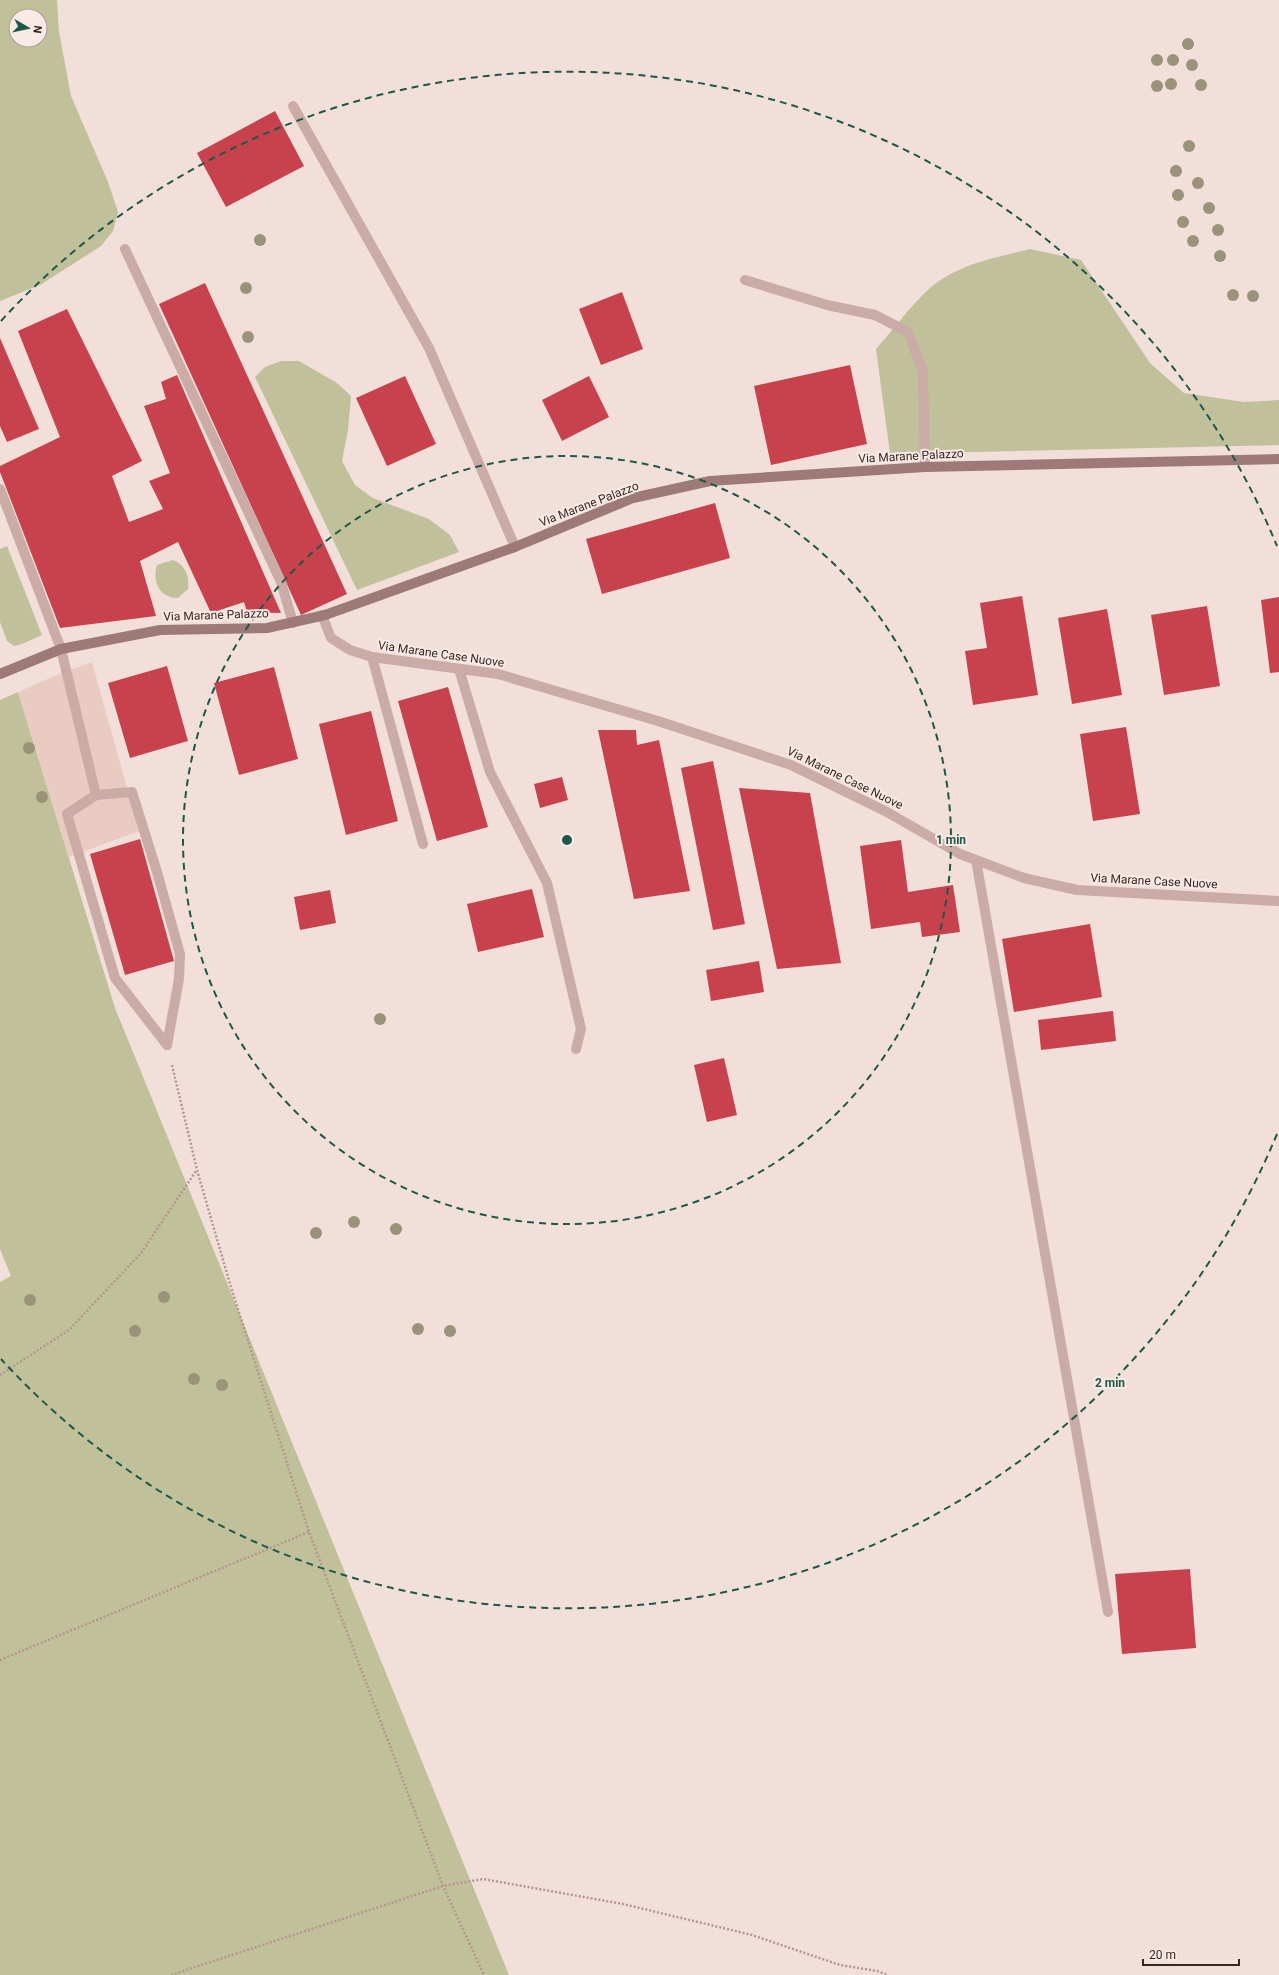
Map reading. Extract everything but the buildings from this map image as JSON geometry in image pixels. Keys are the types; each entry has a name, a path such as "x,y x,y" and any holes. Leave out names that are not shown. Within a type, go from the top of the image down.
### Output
{"main road":[{"name":"Via Marane Palazzo","path":"0,674 61,649 160,630 267,628 322,616 515,547 633,498 710,481 925,467 1279,459"}],"street":[{"path":"293,106 429,348 515,547"},
{"path":"126,249 280,582 293,622"},
{"path":"745,280 827,305 875,316 908,332 923,371 925,467"},
{"path":"0,490 61,649 96,795"},
{"name":"Via Marane Case Nuove","path":"322,616 331,638 350,650 372,657 498,674 658,720 791,764 887,812 960,854 1024,878 1077,890 1279,901"},
{"path":"372,657 423,844"},
{"path":"459,669 490,772 547,882 581,1029 576,1049"},
{"path":"132,792 157,872 180,954 179,979 167,1045 115,978 67,814 96,795 132,792"},
{"path":"976,860 1108,1612"}],"path":[{"path":"167,1045 197,1170 230,1284 309,1532 443,1886 484,1975"},
{"path":"0,1375 69,1330 141,1253 197,1170"},
{"path":"0,1660 309,1532"},
{"path":"171,1975 443,1886 484,1879 623,1904 752,1935 840,1965 877,1971 888,1975"}],"green space":[{"path":"0,0 57,0 59,32 71,96 108,182 118,212 113,231 101,246 40,285 0,301"},
{"path":"1030,249 1081,260 1150,363 1184,393 1244,402 1279,400 1279,445 890,454 876,349 916,302 940,280 952,273 977,263"},
{"path":"281,361 299,361 337,383 351,396 348,430 342,461 355,485 373,498 429,519 450,535 459,552 357,590 255,377 265,367"},
{"path":"7,546 42,635 14,646 7,641 0,622 0,549"},
{"path":"173,560 184,568 188,580 188,589 178,598 166,595 158,588 156,582 157,565"},
{"path":"18,692 115,1008 509,1975 0,1975 0,1282 11,1276 0,1249 0,700"}],"shaded area":[{"path":"92,662 139,831 69,857 18,692 59,674"}]}
